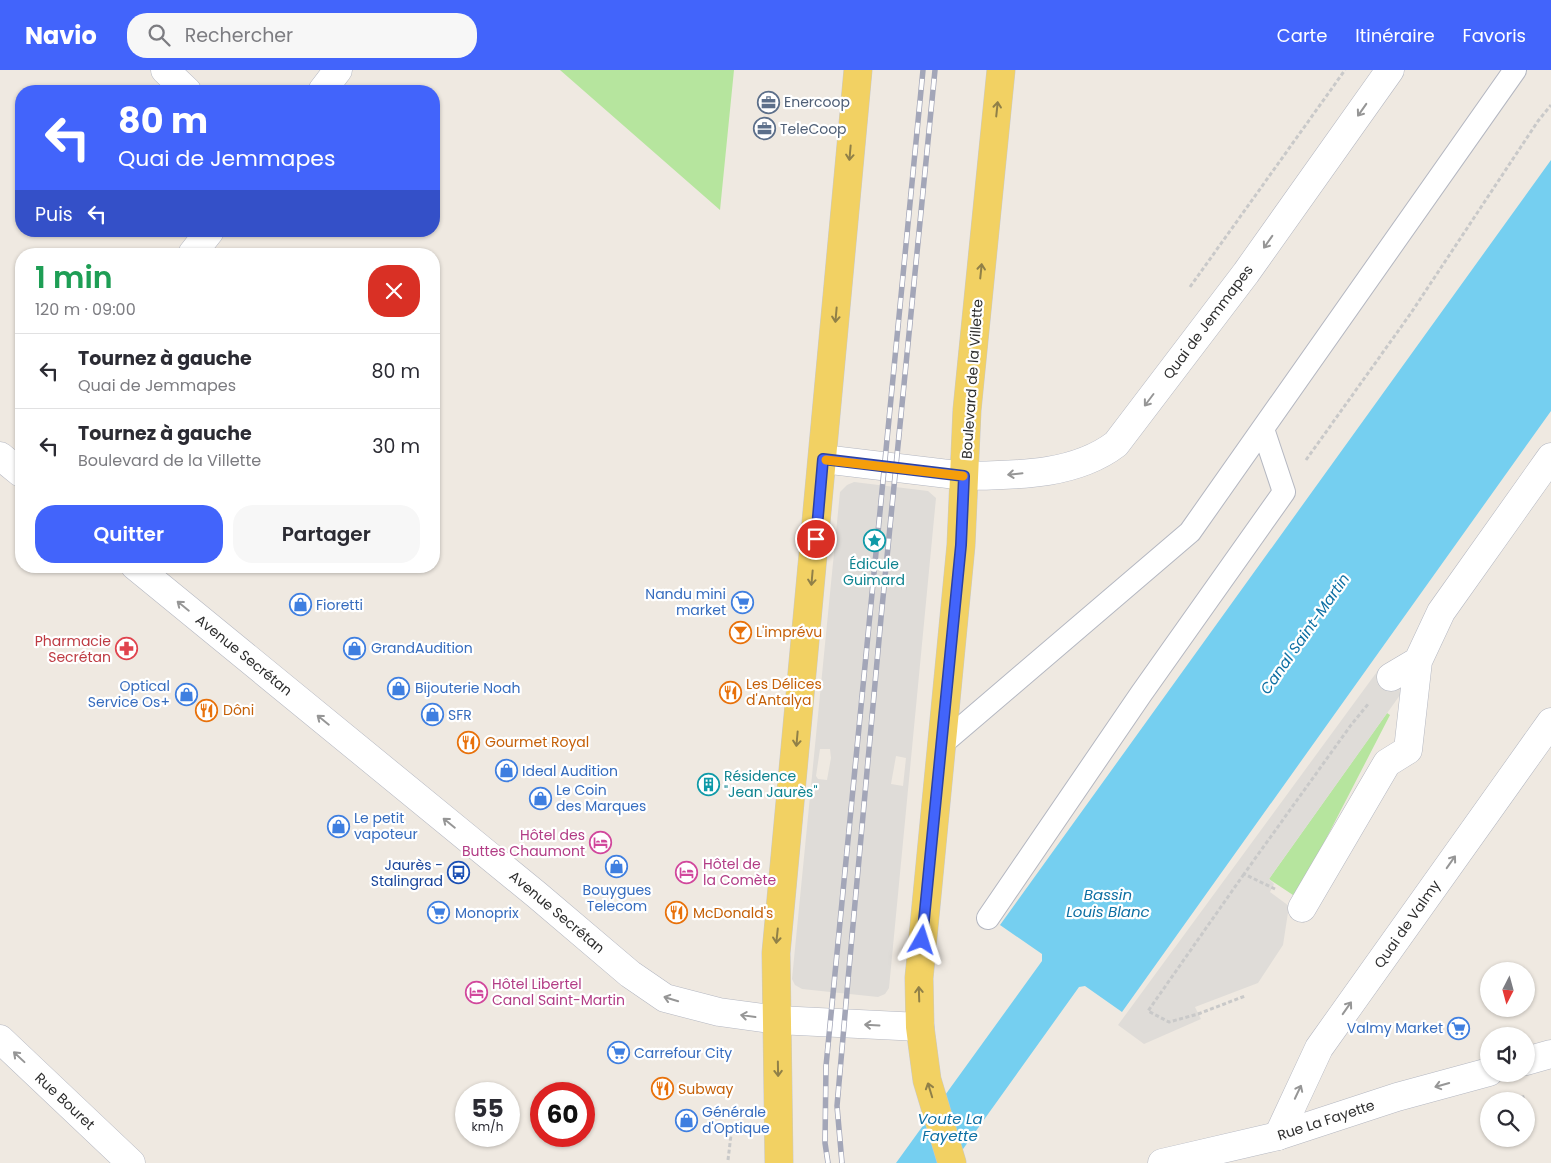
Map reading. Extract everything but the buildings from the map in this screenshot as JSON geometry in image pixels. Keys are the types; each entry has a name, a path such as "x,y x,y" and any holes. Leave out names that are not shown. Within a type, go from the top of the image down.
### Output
{"main road":[{"path":"779,1163 776,953 858,70"},
{"name":"Boulevard de la Villette","path":"952,1163 927,1080 920,1027 920,960 961,545 967,410 1000,70"}],"street":[{"path":"165,70 181,85"},
{"path":"327,85 338,70"},
{"name":"Quai de Jemmapes","path":"823,459 964,476 1011,475 1064,468 1106,451 1116,444 1246,272 1390,70"},
{"path":"197,248 205,237"},
{"path":"1302,908 1387,763 1408,750 1418,661 1441,612 1551,457"},
{"name":"Avenue Secrétan","path":"144,573 537,895 630,974 665,998 718,1012 777,1020 920,1027"},
{"path":"1391,677 1418,661"},
{"name":"Quai de Valmy","path":"1278,1136 1318,1048 1551,722"},
{"name":"Rue Bouret","path":"0,1039 131,1163"},
{"path":"1535,1058 1551,1054"},
{"name":"Rue La Fayette","path":"1162,1163 1278,1136 1397,1097 1480,1074"}],"lane":[{"path":"942,744 1190,532 1515,70"},
{"path":"988,918 1141,694 1284,492 1263,429"}],"path":[{"path":"1189,288 1345,70"},
{"path":"1284,492 1411,313 1538,121 1551,105"},
{"path":"1245,996 1198,1014 1169,1022 1148,1011 1351,724 1391,677"},
{"path":"1244,874 1272,887"},
{"path":"728,1160 731,1135"}],"green space":[{"path":"560,70 734,70 720,210"},
{"path":"1387,713 1390,715 1296,897 1269,879"}],"shaded area":[{"path":"854,482 928,491 936,498 889,988 885,994 878,997 802,989 795,985 792,979 840,492 847,485","holes":["820,749 830,749 831,758 827,780 818,779 816,776","896,756 906,758 903,786 891,784"]},
{"path":"1379,669 1405,688 1269,879 1274,884 1270,892 1289,906 1283,945 1258,983 1195,1007 1201,1019 1144,1044 1118,1025"}],"water":[{"name":"Bassin Louis Blanc","path":"1551,160 1551,411 1122,1012 1085,986 1079,987 953,1163 896,1163 1042,961 1042,954 1000,925"}],"railway":[{"path":"828,1163 825,1143 826,1066 923,70"},
{"path":"842,1163 837,1106 881,618 935,70"}],"slow traffic":[{"path":"826,460 963,476"}],"place":[{"name":"Enercoop","path":"768,102"},
{"name":"TeleCoop","path":"764,129"},
{"name":"Édicule Guimard","path":"874,541"},
{"name":"Nandu mini market","path":"742,602"},
{"name":"Fioretti","path":"300,605"},
{"name":"L'imprévu","path":"740,632"},
{"name":"GrandAudition","path":"355,648"},
{"name":"Pharmacie Secrétan","path":"127,649"},
{"name":"Bijouterie Noah","path":"399,688"},
{"name":"Les Délices d'Antalya","path":"730,692"},
{"name":"Optical Service Os+","path":"186,694"},
{"name":"Dôni","path":"207,710"},
{"name":"SFR","path":"432,715"},
{"name":"Gourmet Royal","path":"469,742"},
{"name":"Ideal Audition","path":"506,771"},
{"name":"Résidence \"Jean Jaurès\"","path":"708,784"},
{"name":"Le Coin des Marques","path":"540,798"},
{"name":"Le petit vapoteur","path":"338,826"},
{"name":"Hôtel des Buttes Chaumont","path":"601,843"},
{"name":"Bouygues Telecom","path":"617,867"},
{"name":"Hôtel de la Comète","path":"687,872"},
{"name":"Jaurès - Stalingrad","path":"459,873"},
{"name":"Monoprix","path":"439,913"},
{"name":"McDonald's","path":"677,913"},
{"name":"Hôtel Libertel Canal Saint-Martin","path":"476,992"},
{"name":"Valmy Market","path":"1459,1028"},
{"name":"Carrefour City","path":"618,1053"},
{"name":"Subway","path":"662,1089"},
{"name":"Générale d'Optique","path":"686,1120"}],"route":[{"path":"816,539 823,459 964,476 961,545 922,940"}],"water label":[{"name":"Canal Saint-Martin","path":"1305,634"},
{"name":"Voute La Fayette","path":"950,1128"}]}
